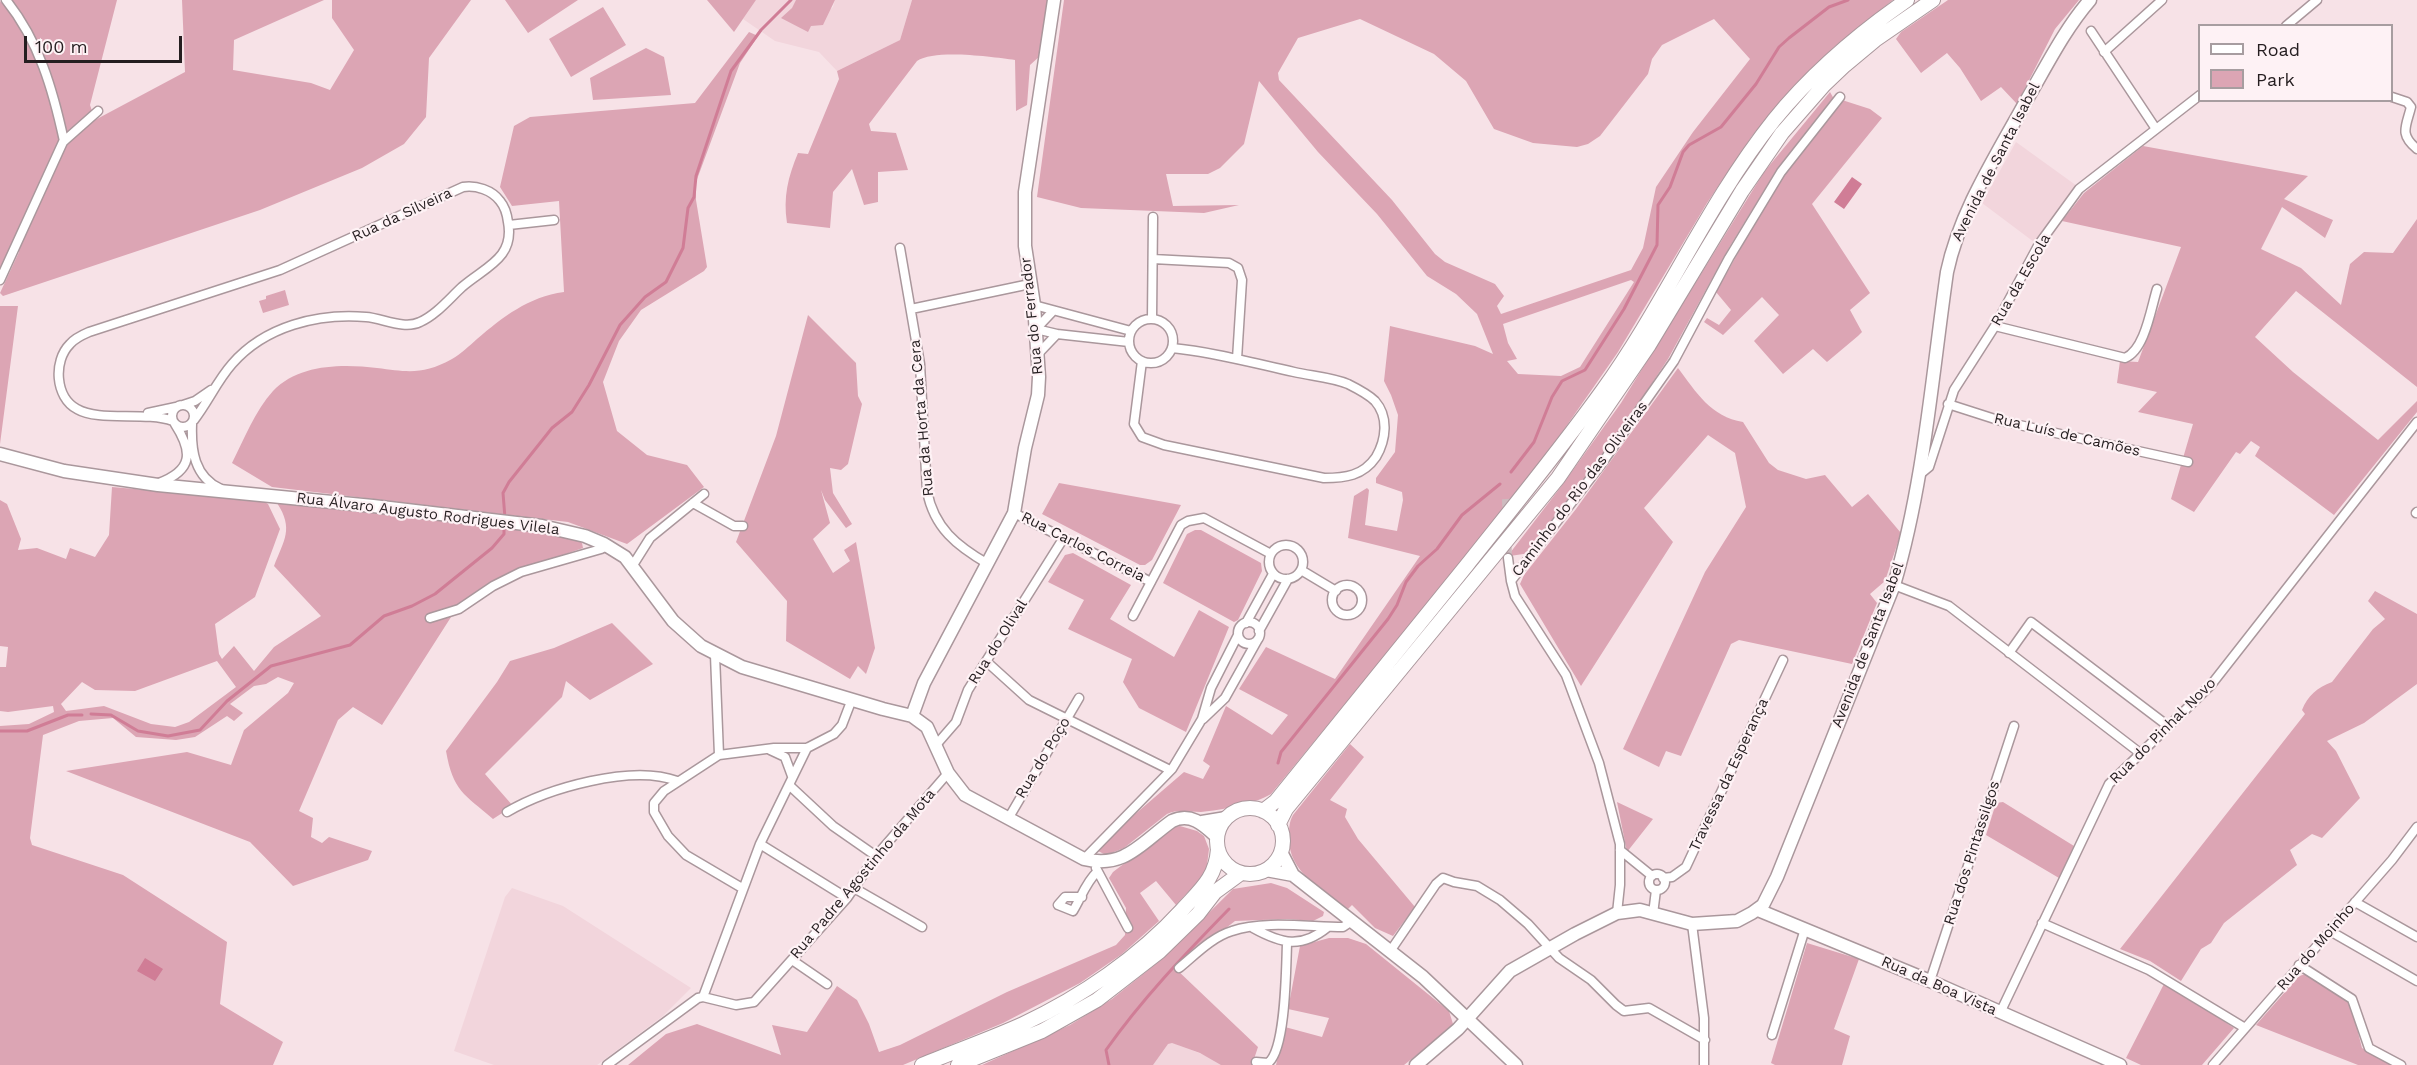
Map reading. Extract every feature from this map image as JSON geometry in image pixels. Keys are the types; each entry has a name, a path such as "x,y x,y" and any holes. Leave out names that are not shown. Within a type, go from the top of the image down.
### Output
{"main road":[{"path":"1263,811 1276,801 1545,468 1605,389 1728,186 1773,122 1827,64 1907,0"},
{"path":"1278,825 1286,809 1558,478 1649,345 1742,191 1782,133 1824,85 1845,65 1875,40 1933,0"},
{"path":"922,1065 1023,1024 1094,984 1146,945 1175,918 1212,875 1217,865 1218,843 1226,818 1243,809 1263,811 1272,816 1278,825 1283,843 1277,859 1266,870 1258,873 1241,873 1222,859 1218,843"},
{"path":"958,1065 1035,1034 1097,1000 1159,952 1198,914 1215,892 1241,873"}],"street":[{"path":"6,0 26,27 35,44 64,141"},
{"name":"Rua do Ferrador","path":"912,716 924,683 1014,513 1025,448 1038,395 1034,305 1025,246 1025,192 1054,0"},
{"name":"Avenida de Santa Isabel","path":"1758,910 1767,898 1777,877 1894,585 1906,543 1918,476 1947,272 1955,240 2064,34 2090,0"},
{"path":"2104,52 2162,0"},
{"path":"2288,24 2317,0"},
{"path":"2091,31 2156,129"},
{"name":"Rua da Escola","path":"1918,476 1929,467 1948,404 1972,358 1995,326 2039,244 2079,189 2198,96"},
{"name":"Caminho do Rio das Oliveiras","path":"1617,913 1620,850 1599,763 1566,675 1515,596 1511,581 1600,466 1674,361 1729,258 1781,172 1840,97"},
{"path":"2393,98 2407,102 2411,107 2404,133 2407,141 2417,149"},
{"path":"0,280 64,141 98,111"},
{"name":"Rua da Silveira","path":"463,187 478,187 495,195 506,210 510,241 498,260 421,322 406,324 372,317 351,316 303,322 275,332 254,344 234,362 217,384 193,422 181,428 174,422 142,415 93,414 77,410 62,394 59,379 60,363 68,345 89,332 299,262 463,187"},
{"path":"1152,318 1153,217"},
{"path":"509,225 554,220"},
{"name":"Rua da Horta da Cera","path":"900,248 920,364 927,491 930,507 941,526 963,550 988,564"},
{"path":"1153,259 1229,262 1238,268 1242,280 1237,359"},
{"path":"911,309 1030,284"},
{"path":"1995,326 2125,358 2133,355 2140,345 2157,289"},
{"path":"1034,305 1053,312 1131,331"},
{"path":"1035,329 1053,312"},
{"path":"1152,318 1169,328 1173,340 1172,348 1163,359 1156,362 1142,361 1133,353 1129,342 1131,331 1140,321 1152,318"},
{"path":"1035,329 1057,334 1129,342"},
{"path":"1037,355 1057,334"},
{"path":"1142,361 1134,424 1142,437 1164,445 1324,478 1356,475 1369,466 1378,453 1384,435 1384,415 1374,401 1347,384 1237,359 1172,348"},
{"name":"Rua da Silveira","path":"142,415 180,406 208,393 217,384"},
{"name":"Rua Luís de Camões","path":"1948,404 2001,421 2187,462"},
{"path":"180,406 192,410 193,422 192,453 201,481 191,488 182,479 182,471 188,455 186,443 174,422 172,413 180,406"},
{"name":"Rua do Pinhal Novo","path":"2000,1013 2109,784 2211,685 2417,422"},
{"name":"Rua Álvaro Augusto Rodrigues Vilela","path":"0,454 64,471 154,485 373,506 564,530 607,546 633,565 680,628 693,641 715,655 742,667 912,716"},
{"path":"198,467 211,484 229,492"},
{"path":"154,485 182,471"},
{"path":"633,565 650,538 704,494"},
{"path":"693,503 734,526 743,526"},
{"name":"Rua Carlos Correia","path":"1014,513 1151,582"},
{"path":"1132,616 1180,525 1204,518 1271,554"},
{"name":"Rua do Olival","path":"936,745 956,722 968,690 1063,539"},
{"path":"430,618 459,609 493,586 521,572 607,546"},
{"path":"1280,546 1291,546 1300,553 1301,570 1293,578 1278,577 1273,574 1269,564 1271,554 1280,546"},
{"path":"1508,558 1511,581"},
{"path":"1301,570 1336,591"},
{"path":"1082,897 1090,878 1092,864 1170,770 1202,719 1211,692 1238,635 1239,628 1245,623 1273,574"},
{"path":"1202,719 1223,701 1288,579"},
{"path":"1894,585 1948,606 2140,753"},
{"path":"2009,653 2031,622 2168,726"},
{"path":"1245,623 1254,623 1259,635"},
{"path":"1238,635 1242,641 1249,644 1259,635"},
{"path":"715,655 719,755"},
{"name":"Travessa da Esperança","path":"1656,890 1664,885 1663,878 1679,873 1686,867 1783,660"},
{"path":"987,662 1029,700 1170,770"},
{"path":"1211,692 1214,699 1223,701"},
{"name":"Rua do Poço","path":"1008,819 1079,698"},
{"path":"742,888 686,855 668,836 654,812 656,798 677,781 719,755 767,748 807,748 838,730 852,699"},
{"path":"912,716 927,727 948,773 965,795 1092,864 1128,928"},
{"name":"Rua dos Pintassilgos","path":"1930,981 2014,726"},
{"path":"767,748 785,757 790,780 833,826 876,856"},
{"path":"607,1065 698,998 703,997 760,844 807,748"},
{"name":"Rua Padre Agostinho da Mota","path":"703,997 736,1005 754,1002 847,897 876,856 948,773"},
{"path":"507,812 522,804 609,777 666,777 677,781"},
{"path":"1092,864 1126,856 1176,819 1186,817 1202,822 1226,818"},
{"path":"1202,822 1218,843"},
{"name":"Rua do Moinho","path":"2213,1065 2355,903 2417,827"},
{"path":"760,844 847,897"},
{"path":"1620,850 1652,876 1659,874 1663,878"},
{"path":"1281,852 1293,875 1423,977 1516,1065"},
{"path":"1266,870 1293,875"},
{"name":"Travessa da Esperança","path":"1652,876 1650,885 1656,890"},
{"path":"1391,950 1436,884 1443,878 1477,886 1500,900 1528,924 1548,948 1566,964 1591,980 1624,1011 1649,1008 1705,1040"},
{"path":"854,888 922,927"},
{"name":"Travessa da Esperança","path":"1653,914 1656,890"},
{"path":"2355,903 2417,937"},
{"path":"1416,1065 1468,1019 1510,971 1548,948 1617,913 1640,910 1692,924 1737,921 1758,910"},
{"name":"Rua da Boa Vista","path":"1758,910 1930,981 2120,1065"},
{"path":"1179,968 1218,937 1232,931 1251,927 1343,927 1352,921"},
{"path":"2042,923 2149,970 2245,1028"},
{"path":"1692,924 1705,1040 1704,1065"},
{"path":"1251,927 1287,944 1312,939 1329,927"},
{"path":"1772,1035 1806,929"},
{"path":"2330,931 2417,981"},
{"path":"1257,1062 1268,1063 1274,1057 1284,1009 1287,944"},
{"path":"792,960 827,984"},
{"path":"2299,965 2352,999 2369,1048 2401,1065"}],"shaded area":[{"path":"756,0 796,0 811,26 833,7 835,0 912,0 900,40 837,71 819,52 775,41 743,19"},
{"path":"2016,142 2077,186 2034,242 1982,203"},
{"path":"1852,177 1862,184 1844,209 1834,202"},
{"path":"512,888 563,906 691,988 663,1016 597,1065 494,1065 454,1051 505,897"},
{"path":"145,958 163,969 155,981 137,971"},
{"path":"1158,1037 1230,1065 1136,1065"}],"green space":[{"path":"13,0 117,0 90,105 95,120 185,72 182,0 324,0 234,40 233,70 311,83 330,90 354,50 332,18 332,0 471,0 429,58 426,117 404,144 362,168 260,210 3,296 0,293 19,252 9,252 0,272 0,1 6,8"},
{"path":"505,0 578,0 528,33"},
{"path":"707,0 756,0 734,32"},
{"path":"796,0 835,0 823,25 811,26 808,32 781,18 792,8"},
{"path":"912,0 1049,0 1040,56 1030,65 1027,105 1016,111 1015,60 950,55 925,57 917,61 869,124 871,131 896,133 908,170 878,172 878,202 864,205 852,169 833,192 830,228 787,223 786,196 792,170 798,153 808,154 839,79 837,71 900,40"},
{"path":"1064,0 1893,0 1834,47 1795,85 1752,136 1707,203 1618,352 1526,484 1271,794 1247,804 1228,808 1201,812 1171,812 1124,848 1106,855 1096,850 1097,847 1184,772 1203,779 1210,766 1203,761 1226,706 1272,735 1288,715 1239,689 1266,647 1335,679 1420,556 1348,538 1354,496 1367,488 1369,490 1365,525 1397,531 1403,500 1402,492 1376,483 1376,478 1395,452 1398,415 1384,381 1390,326 1475,346 1493,354 1477,314 1456,294 1427,276 1377,214 1318,152 1259,81 1244,144 1220,168 1208,174 1166,174 1173,206 1239,205 1204,213 1081,208 1037,197","holes":["1360,19 1434,54 1466,81 1494,129 1533,143 1577,147 1588,144 1600,136 1648,74 1652,59 1662,45 1714,19 1750,59 1693,132 1656,187 1643,248 1631,270 1501,314 1497,306 1504,296 1495,284 1445,262 1435,254 1392,200 1279,80 1278,73 1298,38","1631,280 1634,282 1580,367 1561,376 1518,374 1507,361 1517,359 1508,343 1503,324"]},
{"path":"1948,0 2079,0 2055,29 2017,104 2001,87 1981,101 1960,68 1947,53 1921,73 1896,39 1901,32"},
{"path":"603,7 626,45 571,77 549,39"},
{"path":"749,32 758,36 740,63 696,182 696,200 707,267 641,310 619,341 603,382 617,431 647,455 687,465 704,487 627,544 568,522 272,487 232,463 261,407 273,391 295,375 336,366 407,371 432,368 459,355 496,323 517,309 539,298 564,292 559,201 512,206 500,187 514,126 530,117 695,103"},
{"path":"646,48 664,57 671,95 593,100 590,78"},
{"path":"1830,92 1834,99 1776,171 1730,246 1668,359 1606,453 1530,553 1510,556 1621,403 1764,172"},
{"path":"1842,100 1870,109 1882,118 1812,204 1870,293 1850,310 1862,332 1827,362 1813,349 1783,374 1754,341 1779,315 1762,297 1723,335 1704,322 1707,318 1719,325 1731,310 1716,292 1781,177"},
{"path":"2143,146 2308,176 2284,199 2333,220 2325,238 2282,207 2261,249 2301,268 2341,305 2350,264 2364,252 2393,253 2417,219 2417,387 2296,291 2255,337 2293,372 2378,440 2417,401 2417,412 2334,515 2255,456 2260,447 2251,441 2240,454 2236,452 2194,512 2171,499 2193,424 2138,412 2157,392 2117,383 2120,361 2138,362 2181,247 2062,221 2084,193"},
{"path":"285,290 289,305 263,313 259,301 266,299 266,296"},
{"path":"0,306 18,306 0,444"},
{"path":"808,315 856,363 858,396 862,404 848,464 841,470 830,468 833,493 852,524 846,528 825,500 821,490 830,523 813,539 833,573 850,561 844,550 856,542 875,648 866,674 858,666 850,679 786,641 787,601 736,542 776,436"},
{"path":"1678,368 1713,409 1722,415 1743,422 1769,463 1778,470 1806,479 1825,475 1852,507 1868,494 1901,533 1885,581 1870,594 1877,603 1852,664 1739,640 1731,644 1681,756 1666,751 1659,767 1623,749 1705,572 1746,507 1735,453 1708,435 1644,508 1673,542 1581,686 1520,584 1524,575 1576,509"},
{"path":"1059,483 1181,505 1152,560 1145,565 1140,565 1042,514"},
{"path":"112,487 261,500 268,504 280,529 255,597 215,624 219,654 222,659 234,646 254,671 274,647 321,616 274,566 286,534 285,520 277,503 515,528 575,537 582,543 583,548 507,574 460,603 382,725 353,707 338,720 299,811 313,818 311,837 322,843 329,837 372,851 368,860 293,886 250,842 66,771 187,752 231,765 244,730 288,693 294,683 278,677 266,684 254,686 230,704 243,713 234,721 227,716 195,737 176,740 136,737 113,718 79,721 43,735 30,838 32,845 123,875 227,942 220,1004 283,1042 273,1065 0,1065 0,726 29,724 54,712 53,706 0,711 0,667 6,667 8,647 0,646 0,500 7,504 21,539 18,550 37,548 66,559 70,548 95,557 109,535","holes":["217,661 236,687 189,722 175,727 151,724 104,706 66,711 61,704 82,682 95,690 135,691"]},
{"path":"1201,530 1261,563 1262,571 1238,620 1234,622 1163,583 1187,534"},
{"path":"1073,553 1131,585 1110,619 1174,657 1199,610 1229,627 1186,732 1139,708 1123,682 1132,659 1068,629 1084,600 1048,582 1065,555"},
{"path":"2375,591 2417,614 2417,684 2364,723 2327,741 2336,751 2360,798 2322,838 2312,834 2290,850 2297,865 2224,923 2211,943 2201,949 2181,981 2150,961 2120,949 2305,714 2302,710 2310,696 2332,682 2373,629 2385,619 2368,601"},
{"path":"612,623 653,664 590,700 566,681 562,697 485,774 513,806 493,819 467,797 456,784 446,751 510,661 554,648"},
{"path":"1350,744 1364,757 1330,800 1347,809 1345,817 1358,839 1415,907 1393,936 1375,928 1352,905 1348,909 1318,887 1301,871 1290,850 1289,828 1293,815"},
{"path":"1617,802 1653,819 1627,852"},
{"path":"2003,802 2074,846 2059,878 1986,835 1996,803"},
{"path":"1180,826 1197,831 1204,836 1209,849 1206,873 1176,905 1156,881 1140,893 1159,921 1122,954 1080,983 1003,1023 903,1065 628,1065 666,1034 697,1024 781,1055 772,1025 807,1032 837,986 857,1000 879,1052 900,1045 1007,992 1116,945 1125,935 1126,908 1109,878 1113,872 1171,828"},
{"path":"1271,883 1287,888 1324,912 1323,916 1313,921 1287,919 1235,921 1175,968 1258,1047 1252,1065 1221,1065 1200,1053 1172,1043 1168,1044 1153,1065 982,1065 1070,1025 1112,999 1162,959 1233,889"},
{"path":"1329,938 1348,938 1366,944 1449,1011 1453,1024 1404,1065 1276,1065 1285,1027 1322,1037 1329,1018 1288,1009 1300,946"},
{"path":"1807,943 1859,959 1834,1029 1850,1036 1842,1065 1775,1065 1771,1063"},
{"path":"2306,974 2350,1001 2362,1048 2393,1065 2358,1065 2256,1025 2299,976"},
{"path":"2165,982 2234,1028 2202,1065 2141,1065 2126,1058"}],"waterway":[{"path":"505,518 503,493 509,482 552,428 572,412 589,385 620,325 645,297 666,282 683,248 688,208 694,197 696,176 731,71 761,30 791,0"},
{"path":"1511,472 1534,442 1552,397 1562,381 1585,370 1624,309 1657,245 1658,205 1670,187 1683,152 1689,145 1721,127 1756,84 1779,47 1829,7 1848,0"},
{"path":"1278,763 1281,752 1388,619 1397,605 1406,582 1418,566 1437,549 1462,515 1500,484"},
{"path":"91,714 111,715 138,731 168,736 200,730 227,701 271,666 350,645 384,616 412,606 435,594 492,548 504,534 504,525"},
{"path":"0,731 27,731 68,715 82,715"},
{"path":"1109,1065 1106,1050 1120,1031 1164,977 1229,909"}],"tunnel":[{"path":"1506,499 1508,558"}]}
